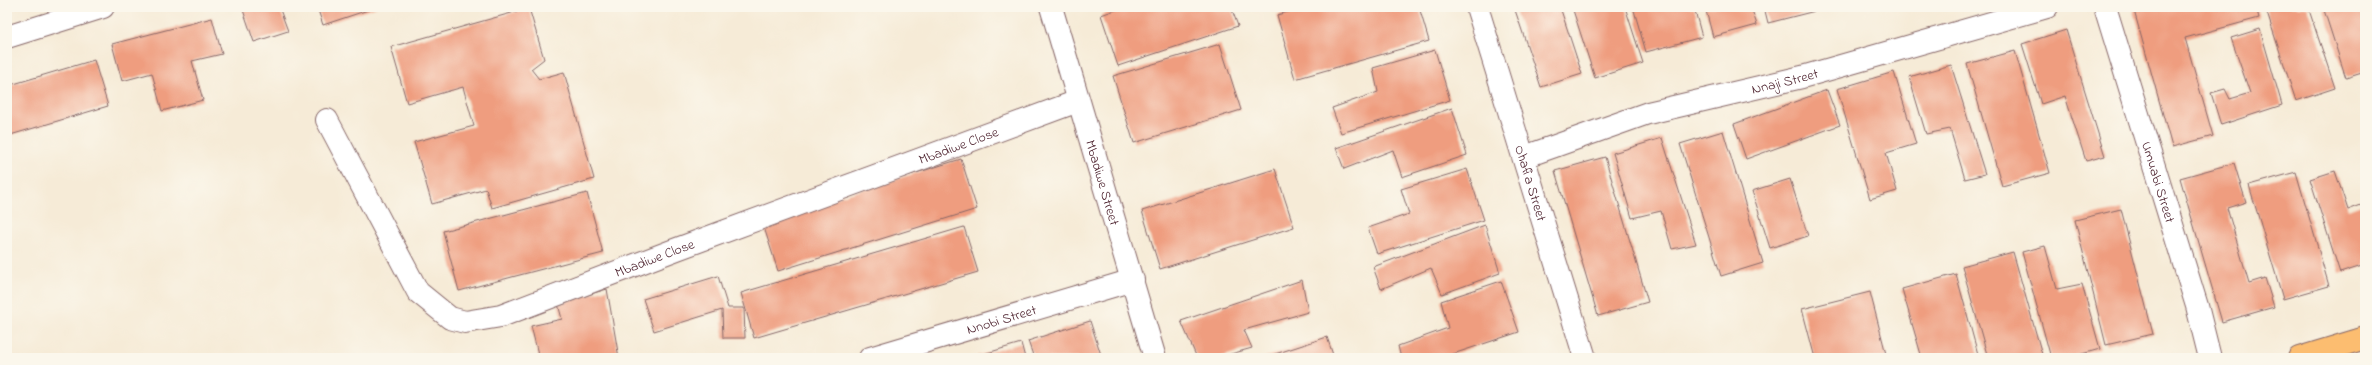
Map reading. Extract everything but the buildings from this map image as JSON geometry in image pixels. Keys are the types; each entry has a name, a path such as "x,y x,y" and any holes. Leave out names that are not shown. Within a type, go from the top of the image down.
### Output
{"main road":[{"path":"2299,358 2365,338"}],"street":[{"path":"7,37 103,7"},
{"name":"Mbadiwe Street","path":"1051,7 1155,358"},
{"name":"Ohafia Street","path":"1477,7 1585,358"},
{"name":"Nnaji Street","path":"1524,157 1648,113 1802,77 2047,7"},
{"name":"Umuabi Street","path":"2105,7 2197,306 2210,358"},
{"name":"Mbadiwe Close","path":"327,120 418,292 450,318 465,322 501,316 677,249 1078,101"},
{"name":"Nnobi Street","path":"870,358 1132,280"}]}
